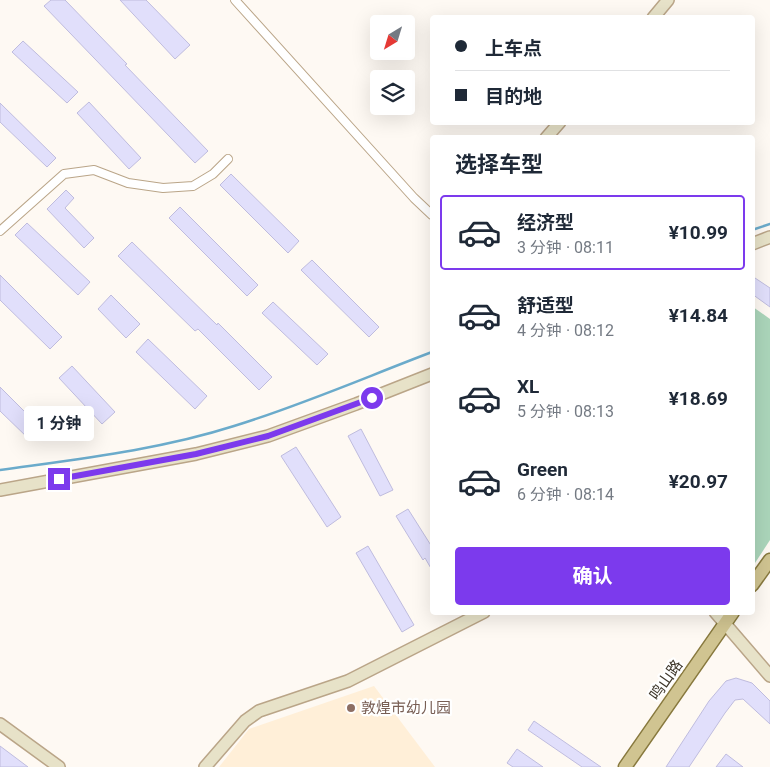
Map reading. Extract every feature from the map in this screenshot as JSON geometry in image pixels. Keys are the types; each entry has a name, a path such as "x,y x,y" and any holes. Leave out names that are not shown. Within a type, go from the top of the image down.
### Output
{"main road":[{"path":"755,581 770,560"},
{"name":"鸣山路","path":"625,767 731,615"}],"street":[{"path":"235,0 414,198 430,213"},
{"path":"656,15 668,0"},
{"path":"549,135 557,125"},
{"path":"0,230 64,174 94,170 128,183 163,188 193,186 213,174 228,159"},
{"path":"755,243 770,237"},
{"path":"0,490 196,454 268,436 430,375"},
{"path":"205,767 245,721 259,711 348,681 478,615"},
{"path":"718,615 770,676"},
{"path":"0,724 58,767"}],"shaded area":[{"name":"敦煌市幼儿园","path":"374,686 435,767 219,767 249,729"}],"green space":[{"path":"755,308 770,319 770,540 755,563"}],"building":[{"path":"51,0 65,0 208,151 195,163 44,6"},
{"path":"120,0 146,0 190,45 175,59"},
{"path":"23,41 78,92 67,103 12,52"},
{"path":"89,102 141,158 129,169 77,113"},
{"path":"0,103 56,158 47,167 0,122"},
{"path":"231,174 299,241 288,253 220,185"},
{"path":"66,190 74,198 65,208 94,238 84,248 47,209"},
{"path":"180,207 258,285 247,296 169,218"},
{"path":"27,223 90,282 78,295 15,235"},
{"path":"132,242 272,377 259,390 198,329 195,331 118,256"},
{"path":"312,260 379,327 369,337 301,270"},
{"path":"0,275 62,337 50,349 0,300"},
{"path":"755,278 770,288 770,307 755,296"},
{"path":"111,295 140,324 126,338 98,309"},
{"path":"273,302 328,354 317,365 262,313"},
{"path":"148,339 207,396 195,409 136,352"},
{"path":"72,366 115,412 102,424 59,378"},
{"path":"0,387 41,428 30,440 0,411"},
{"path":"361,429 393,490 380,496 348,436"},
{"path":"296,447 341,517 327,527 281,456"},
{"path":"408,509 430,544 430,567 425,558 423,560 396,516"},
{"path":"368,546 414,625 402,632 356,553"},
{"path":"736,678 752,683 770,701 770,724 743,699 735,700 689,767 666,767 709,701 726,681"},
{"path":"534,721 601,767 582,767 528,730"},
{"path":"0,746 28,767 0,767"},
{"path":"517,749 543,767 513,767 507,763"},
{"path":"726,754 743,767 716,767"}],"waterway":[{"path":"755,229 770,224"},
{"path":"0,470 148,448 206,434 284,409 430,353"}],"place":[{"name":"敦煌市幼儿园","path":"351,708"}],"route":[{"path":"59,479 196,454 268,436 372,398"}]}
